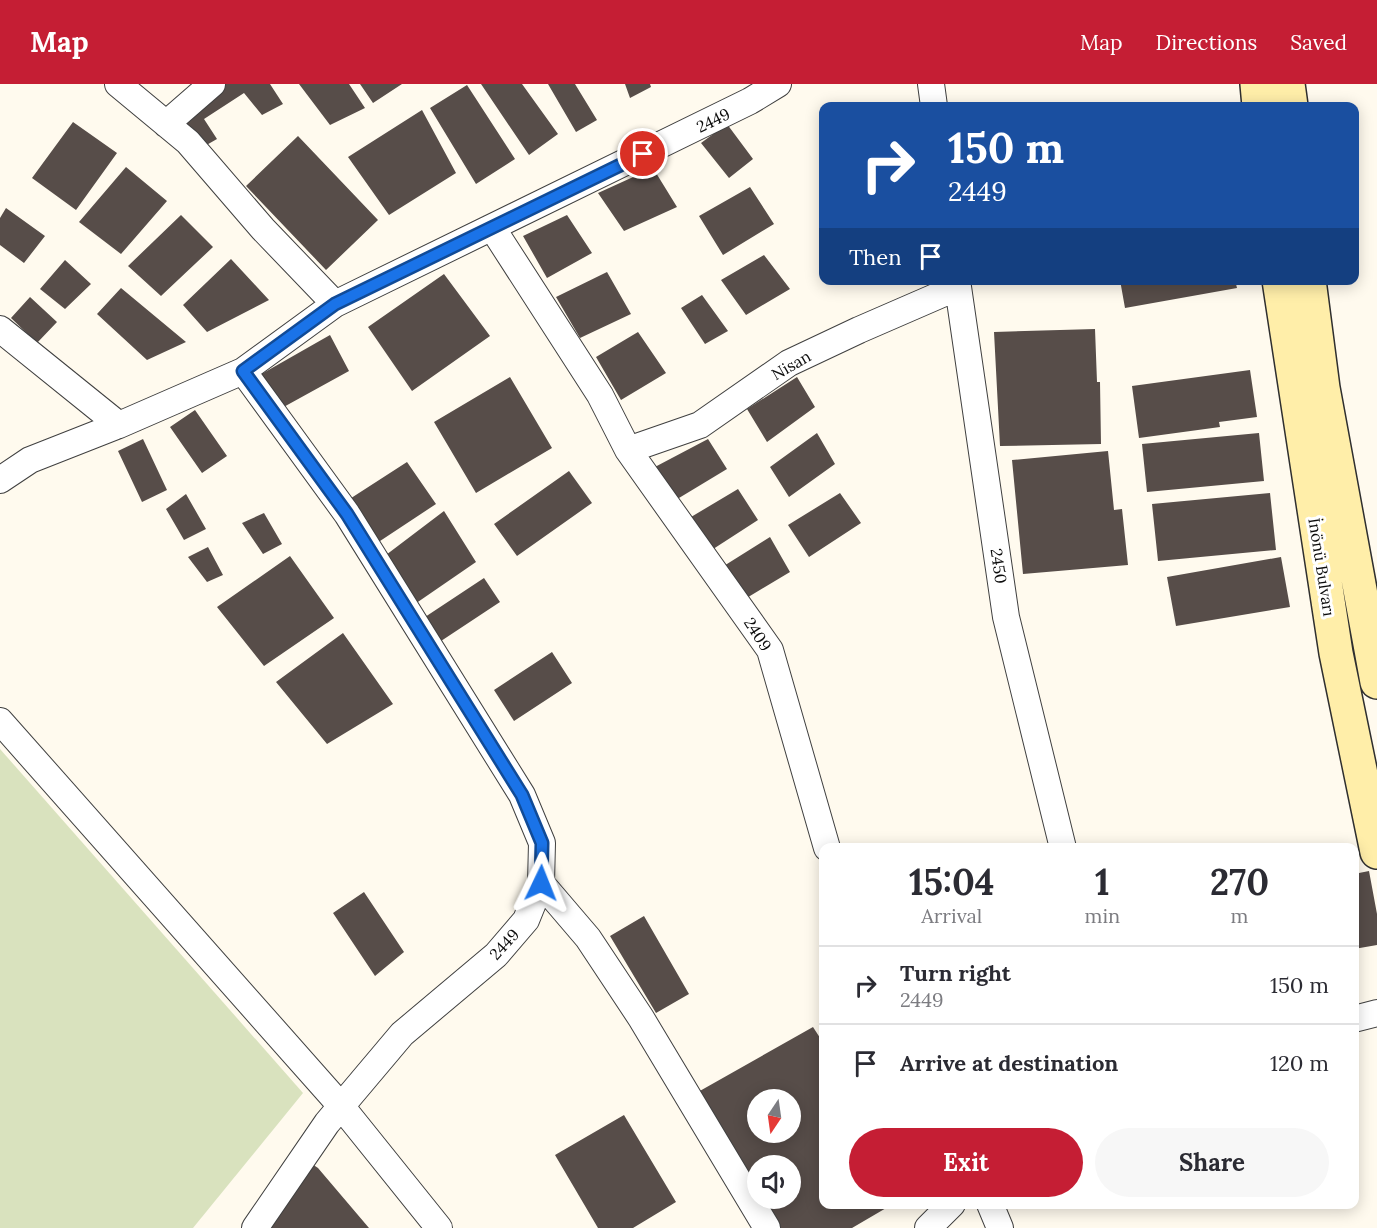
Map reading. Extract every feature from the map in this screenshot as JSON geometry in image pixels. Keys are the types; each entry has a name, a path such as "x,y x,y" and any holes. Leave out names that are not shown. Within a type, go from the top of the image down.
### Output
{"main road":[{"path":"1257,84 1259,102"},
{"path":"1288,84 1290,102"},
{"name":"İnönü Bulvarı","path":"1280,285 1336,653 1377,852"},
{"name":"İnönü Bulvarı","path":"1310,285 1323,388 1374,645 1377,682"}],"street":[{"path":"118,84 188,142 263,229 335,304"},
{"path":"166,124 212,84"},
{"name":"2449","path":"255,1228 327,1123 402,1034 496,955 526,920 541,883 542,843 522,795 347,514 243,371 335,304 492,229 748,93 778,84"},
{"path":"931,84 933,102"},
{"name":"2409","path":"492,229 600,395 628,450 770,650 826,843"},
{"name":"Nisan","path":"628,450 700,425 789,363 956,285"},
{"name":"2450","path":"958,285 1006,617 1062,843"},
{"path":"0,329 120,425"},
{"path":"0,480 30,460 120,425 243,371"},
{"path":"0,721 341,1106 439,1228"},
{"path":"541,883 588,938 641,1018 767,1228"},
{"path":"1359,1018 1377,1013"},
{"path":"928,1228 947,1209"},
{"path":"992,1209 1000,1228"}],"green space":[{"path":"0,749 303,1093 193,1228 0,1228"}],"building":[{"path":"226,84 270,84 283,104 262,115 244,93 204,119 217,139 203,147 178,116"},
{"path":"299,84 349,84 365,108 330,125"},
{"path":"360,84 402,84 373,103"},
{"path":"481,84 522,84 558,134 529,155"},
{"path":"548,84 575,84 597,120 576,132"},
{"path":"625,84 650,84 651,87 630,98"},
{"path":"467,85 515,159 476,184 430,108"},
{"path":"422,110 456,173 389,215 348,157"},
{"path":"73,122 117,153 76,210 32,178"},
{"path":"727,124 753,159 729,178 701,143"},
{"path":"298,136 378,220 326,270 246,186"},
{"path":"126,167 167,201 121,254 79,222"},
{"path":"653,168 677,207 624,231 598,193"},
{"path":"750,187 774,224 723,255 699,216"},
{"path":"6,208 45,236 24,263 0,245 0,218"},
{"path":"181,215 213,247 161,296 128,266"},
{"path":"567,215 592,253 547,278 523,236"},
{"path":"764,255 790,289 746,315 721,280"},
{"path":"231,259 269,300 207,332 183,305"},
{"path":"65,260 91,284 65,309 40,289"},
{"path":"607,272 631,314 580,338 556,297"},
{"path":"444,274 490,336 412,391 368,327"},
{"path":"1121,285 1236,285 1237,288 1125,308"},
{"path":"121,288 186,342 147,360 97,314"},
{"path":"702,295 728,331 705,344 681,308"},
{"path":"30,297 57,322 37,343 11,318"},
{"path":"1095,329 1097,382 1100,382 1101,444 1000,446 994,332"},
{"path":"638,332 666,373 621,400 596,357"},
{"path":"330,335 349,371 280,409 258,376"},
{"path":"1250,370 1257,417 1219,422 1220,427 1139,438 1132,386"},
{"path":"510,377 552,448 476,493 434,422"},
{"path":"797,377 815,407 767,442 747,409"},
{"path":"195,410 227,456 202,473 170,427"},
{"path":"817,433 835,464 789,497 770,467"},
{"path":"1259,433 1264,481 1147,492 1142,444"},
{"path":"143,439 167,490 142,502 118,451"},
{"path":"708,439 727,469 674,501 653,468"},
{"path":"1108,451 1114,510 1122,509 1128,565 1023,574 1012,460"},
{"path":"407,462 436,504 374,545 345,502"},
{"path":"569,471 592,503 517,556 494,524"},
{"path":"738,489 758,520 707,553 686,520"},
{"path":"840,493 861,523 809,557 788,525"},
{"path":"1270,493 1276,550 1158,561 1152,504"},
{"path":"186,494 206,529 184,540 166,509"},
{"path":"444,511 476,562 412,606 382,558"},
{"path":"264,513 282,544 263,554 242,523"},
{"path":"770,537 790,572 740,602 719,569"},
{"path":"208,547 223,575 207,582 188,557"},
{"path":"290,556 334,618 264,666 217,607"},
{"path":"1281,557 1290,607 1176,626 1167,577"},
{"path":"484,578 500,602 438,643 422,619"},
{"path":"343,633 393,704 327,744 276,682"},
{"path":"552,652 572,683 514,721 494,690"},
{"path":"1369,871 1377,914 1377,945 1359,948 1359,873"},
{"path":"364,892 404,952 375,976 333,913"},
{"path":"644,916 689,994 656,1013 610,936"},
{"path":"813,1027 819,1036 819,1209 884,1209 852,1228 776,1228 765,1209 801,1209 801,1155 747,1155 747,1177 698,1092"},
{"path":"624,1115 676,1202 633,1228 598,1228 555,1155"},
{"path":"312,1164 318,1168 369,1228 261,1228"}],"route":[{"path":"541,883 542,843 522,795 347,514 243,371 335,304 643,154"}]}
